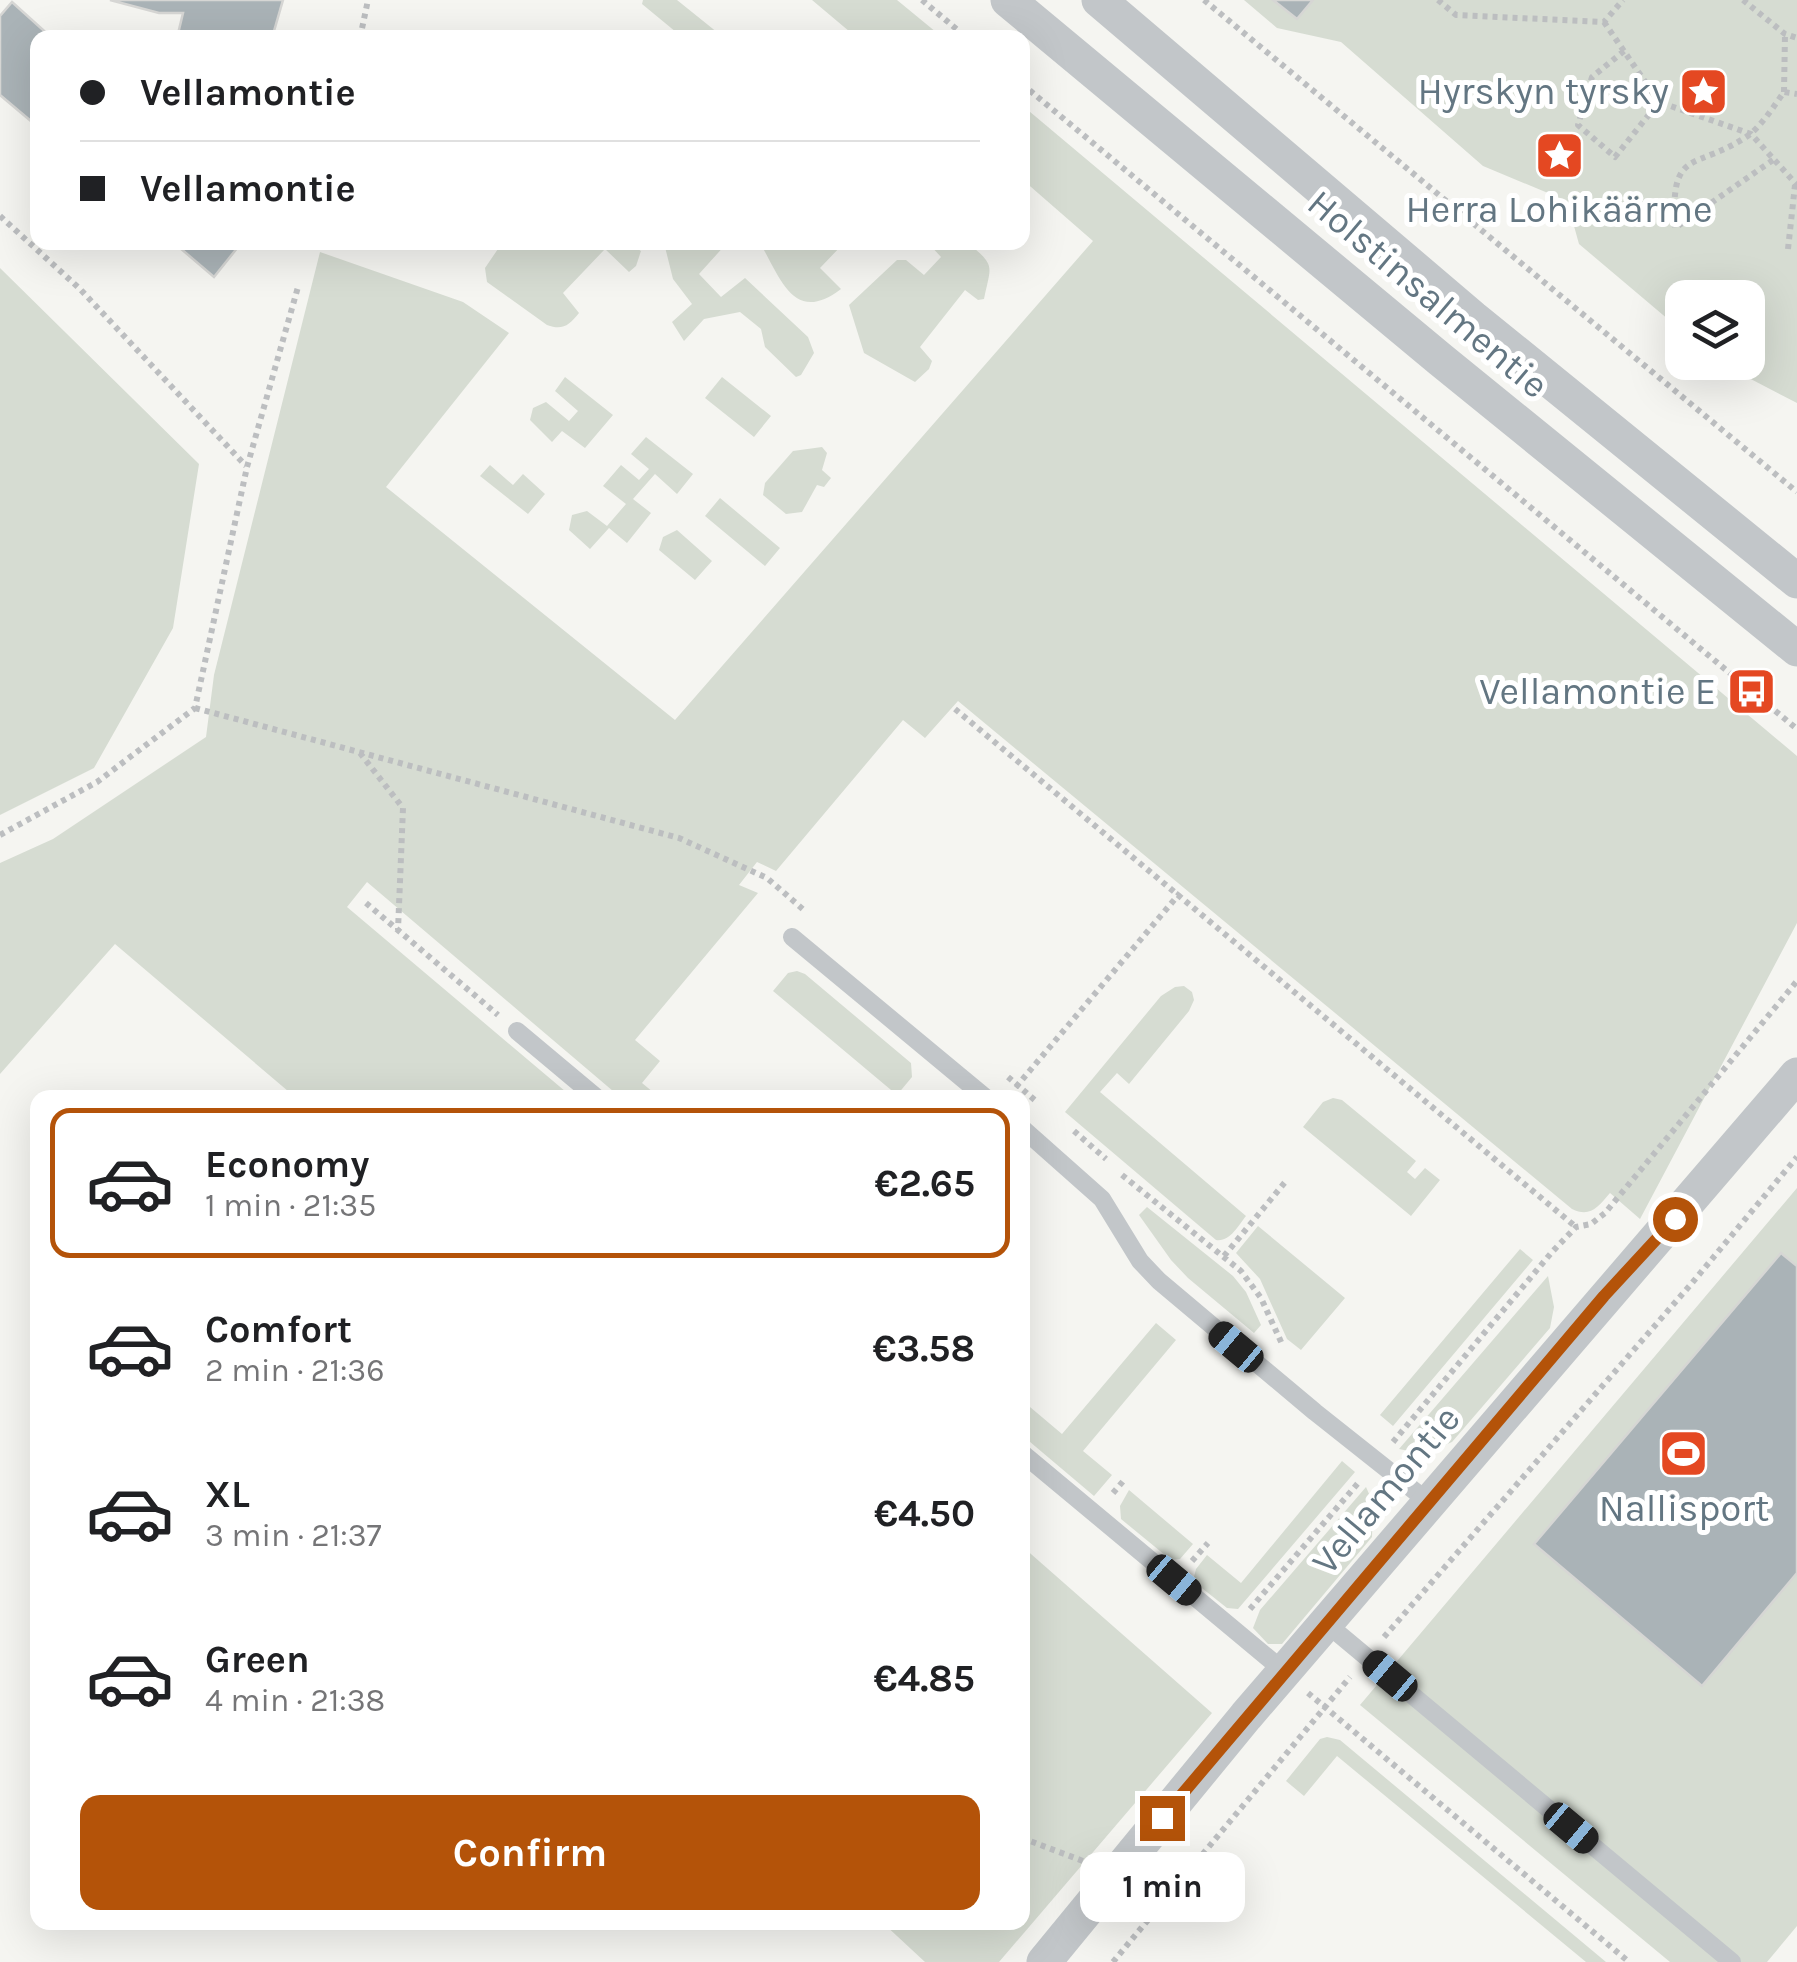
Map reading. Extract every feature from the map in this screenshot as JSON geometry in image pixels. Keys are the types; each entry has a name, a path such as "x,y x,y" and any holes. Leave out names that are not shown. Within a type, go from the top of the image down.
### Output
{"street":[{"name":"Holstinsalmentie","path":"1008,0 1797,649"},
{"name":"Holstinsalmentie","path":"1099,0 1473,318 1797,581"},
{"name":"Vellamontie","path":"1044,1962 1604,1296 1649,1250 1797,1075"}],"lane":[{"path":"792,937 976,1090"},
{"path":"518,1031 588,1090"},
{"path":"1030,1135 1102,1199 1140,1261 1159,1281 1431,1504"},
{"path":"1030,1460 1285,1672"},
{"path":"1328,1624 1732,1962"}],"path":[{"path":"362,30 368,0"},
{"path":"922,0 958,30"},
{"path":"1204,0 1797,492"},
{"path":"1438,0 1456,15 1604,22"},
{"path":"1604,22 1623,0"},
{"path":"1743,0 1786,34 1797,38"},
{"path":"1604,22 1658,102 1751,134 1796,185 1788,249"},
{"path":"1773,160 1675,228 1673,191 1685,167 1751,134 1784,92 1786,34"},
{"path":"1624,51 1592,77 1578,124 1616,157 1658,102"},
{"path":"1030,91 1797,729"},
{"path":"1784,92 1797,94"},
{"path":"0,216 30,243"},
{"path":"37,250 80,289 247,467"},
{"path":"0,835 98,782 194,708 247,467 298,287"},
{"path":"955,709 1180,893 1576,1228"},
{"path":"360,752 403,808 398,930"},
{"path":"1014,1090 1180,893"},
{"path":"366,903 518,1031"},
{"path":"1233,1629 1576,1228 1592,1224 1605,1212 1797,981"},
{"path":"1113,1962 1475,1529 1692,1284 1797,1157"},
{"path":"1224,1256 1286,1182"},
{"path":"1285,1672 1629,1962"},
{"path":"1030,1841 1117,1874"}],"shaded area":[{"path":"643,0 677,0 714,30 674,30 642,4"},
{"path":"812,0 897,0 933,30 848,30"},
{"path":"1244,0 1797,0 1797,403 1753,380 1765,380 1765,280 1665,280 1665,317 1579,244 1567,201 1483,166 1341,42 1277,28"},
{"path":"1030,112 1797,756 1797,923 1640,1219 1610,1193 1589,1212 1572,1209 958,701 925,738 903,720 776,871 757,862 739,885 758,893 635,1040 660,1061 642,1083 650,1090 612,1090 367,882 347,907 564,1090 287,1090 115,944 0,1074 0,863 53,839 206,737 214,675 320,252 463,302 509,333 386,487 675,720 1093,241 1030,186"},
{"path":"497,250 604,250 563,293 579,313 562,327 547,325 487,282 485,268"},
{"path":"606,250 641,251 636,266 629,272"},
{"path":"666,250 721,250 699,274 721,297 745,278 808,337 814,353 801,375 796,377 765,347 761,329 740,312 704,319 684,341 672,322 692,304 673,279"},
{"path":"764,250 837,250 820,268 841,289 825,299 800,300 782,283"},
{"path":"934,250 976,250 983,257 989,267 984,299 978,300 965,290 920,347 932,361 915,382 864,353 849,305 897,260 906,260 924,275 941,257"},
{"path":"0,268 199,464 173,628 94,768 0,815"},
{"path":"565,377 613,415 585,448 562,431 552,442 530,420 533,408 546,402 569,421 578,411 555,391"},
{"path":"722,377 771,416 754,437 705,398"},
{"path":"646,437 693,474 677,494 655,474 633,499 651,513 627,543 609,528 590,549 569,530 572,515 587,511 607,526 626,504 603,486 621,465 639,480 649,469 631,454"},
{"path":"822,447 827,453 822,470 831,478 824,487 817,485 802,512 786,514 763,495 765,483 793,451"},
{"path":"490,465 513,485 523,474 545,494 528,514 480,476"},
{"path":"720,498 780,548 765,566 705,516"},
{"path":"677,530 712,561 695,580 659,550 663,537"},
{"path":"788,973 805,974 911,1063 912,1077 901,1090 891,1090 773,991"},
{"path":"1184,986 1192,992 1194,1000 1189,1011 1129,1084 1117,1073 1100,1092 1246,1216 1221,1240 1216,1240 1065,1112 1161,996"},
{"path":"1342,1100 1416,1161 1407,1172 1415,1179 1425,1168 1440,1180 1411,1216 1303,1127 1323,1102"},
{"name":"Nallisport","path":"1797,1188 1797,1926 1767,1962 1670,1962 1360,1705"},
{"path":"1147,1207 1233,1276 1246,1292 1261,1325 1254,1333 1171,1260 1139,1215"},
{"path":"1258,1226 1345,1298 1301,1350 1287,1339 1260,1279 1236,1253"},
{"path":"1520,1249 1533,1260 1393,1426 1380,1415"},
{"path":"1548,1276 1554,1307 1550,1328 1452,1442 1424,1454 1399,1449"},
{"path":"1156,1323 1176,1340 1083,1451 1112,1475 1094,1496 1030,1442 1030,1407 1062,1434"},
{"path":"1342,1461 1355,1472 1238,1609 1227,1608 1193,1581 1196,1569 1207,1555 1241,1583"},
{"path":"1366,1487 1373,1503 1372,1537 1282,1644 1268,1644 1253,1628 1260,1610"},
{"path":"1129,1490 1193,1544 1180,1559 1171,1560 1121,1519 1120,1506"},
{"path":"1030,1553 1212,1713 1030,1926"},
{"path":"1320,1739 1340,1740 1606,1962 1586,1962 1337,1756 1304,1796 1286,1781"},
{"path":"891,1930 1026,1930 999,1962 925,1962"}],"building":[{"path":"110,0 283,0 274,30 179,30 183,13 159,13"},
{"path":"1273,0 1313,0 1297,19"},
{"path":"12,2 43,30 30,30 30,120 0,95 0,16"},
{"path":"182,250 236,250 214,277"},
{"path":"1781,1253 1797,1266 1797,1573 1702,1686 1534,1544"}],"place":[{"name":"Hyrskyn tyrsky","path":"1704,91"},
{"name":"Herra Lohikäärme","path":"1559,155"},
{"name":"Vellamontie E","path":"1751,691"},
{"name":"Nallisport","path":"1684,1454"}],"route":[{"path":"1162,1818 1444,1490 1604,1296 1675,1219"}]}
